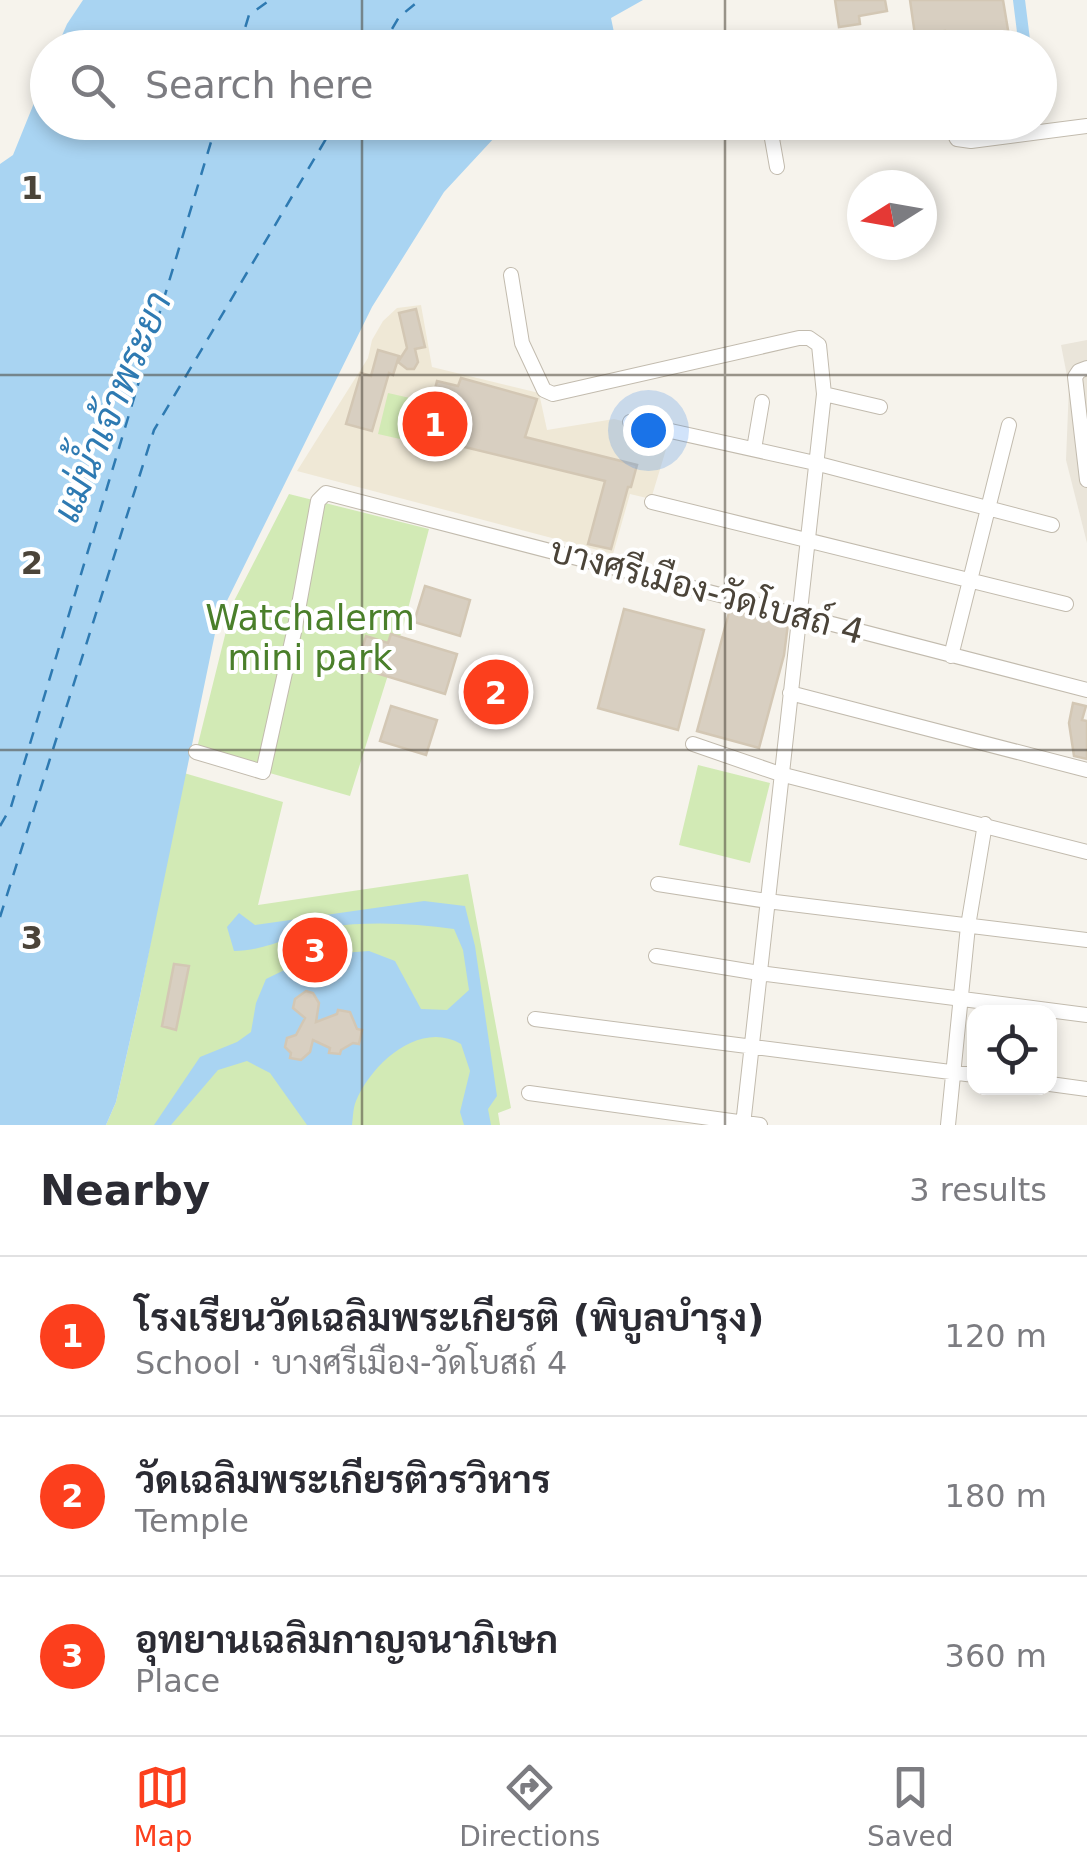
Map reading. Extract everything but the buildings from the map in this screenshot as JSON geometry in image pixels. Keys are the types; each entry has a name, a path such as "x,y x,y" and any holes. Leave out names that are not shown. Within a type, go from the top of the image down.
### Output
{"street":[{"path":"1057,130 1087,126"},
{"path":"772,140 777,168"},
{"path":"511,275 522,343 544,390 553,394 809,338 819,346 824,394 743,1124"},
{"path":"1087,368 1075,377 1087,480"},
{"path":"824,394 880,407"},
{"path":"754,449 762,402"},
{"path":"630,422 814,463 1052,525"},
{"path":"951,656 1009,425"},
{"name":"บางศรีเมือง-วัดโบสถ์ 4","path":"196,752 262,772 294,632 318,501 326,493 1087,690"},
{"path":"652,502 1066,604"},
{"path":"790,693 1087,770"},
{"path":"693,744 780,774 1087,852"},
{"path":"948,1125 968,926 985,824"},
{"path":"658,884 1087,940"},
{"path":"656,956 1087,1015"},
{"path":"535,1019 967,1074"},
{"path":"1057,1085 1087,1089"},
{"path":"530,1093 760,1125"}],"shaded area":[{"path":"421,305 432,367 539,393 547,430 614,419 671,433 651,499 630,494 613,554 297,471 368,358 372,340 383,321 397,308"},
{"path":"1087,340 1087,543 1066,460 1069,386 1061,345"}],"green space":[{"path":"388,393 410,398 400,439 378,434"},
{"name":"Watchalerm mini park","path":"289,494 429,529 350,796 196,752 233,603"},
{"path":"698,765 770,783 750,863 679,845"},
{"path":"184,773 283,802 258,905 468,874 511,1108 498,1113 500,1125 106,1125 116,1102 140,996"}],"water":[{"path":"83,0 643,0 611,18 613,30 64,30"},
{"name":"แม่น้ำเจ้าพระยา","path":"30,113 30,140 492,140 444,192 372,307 218,619 140,996 116,1102 106,1125 0,1125 0,164 13,155"},
{"path":"424,901 465,906 475,946 497,1096 488,1109 491,1125 464,1125 460,1112 470,1071 461,1044 430,1037 399,1049 373,1073 356,1101 352,1125 307,1125 270,1073 247,1061 218,1070 171,1125 154,1125 200,1057 251,1032 256,1003 266,979 315,955 369,951 395,961 421,1009 447,1010 469,990 463,950 454,929 343,925 234,951 227,927 239,913 255,925"}],"waterway":[{"path":"1019,0 1023,30"}],"ferry route":[{"path":"244,30 249,15 270,0"},
{"path":"391,30 399,17 420,0"},
{"path":"0,826 11,807 212,140"},
{"path":"0,917 154,430 325,140"}],"place":[{"name":"โรงเรียนวัดเฉลิมพระเกียรติ (พิบูลบำรุง)","path":"435,424"},
{"name":"วัดเฉลิมพระเกียรติวรวิหาร","path":"496,692"},
{"name":"อุทยานเฉลิมกาญจนาภิเษก","path":"315,950"}]}
